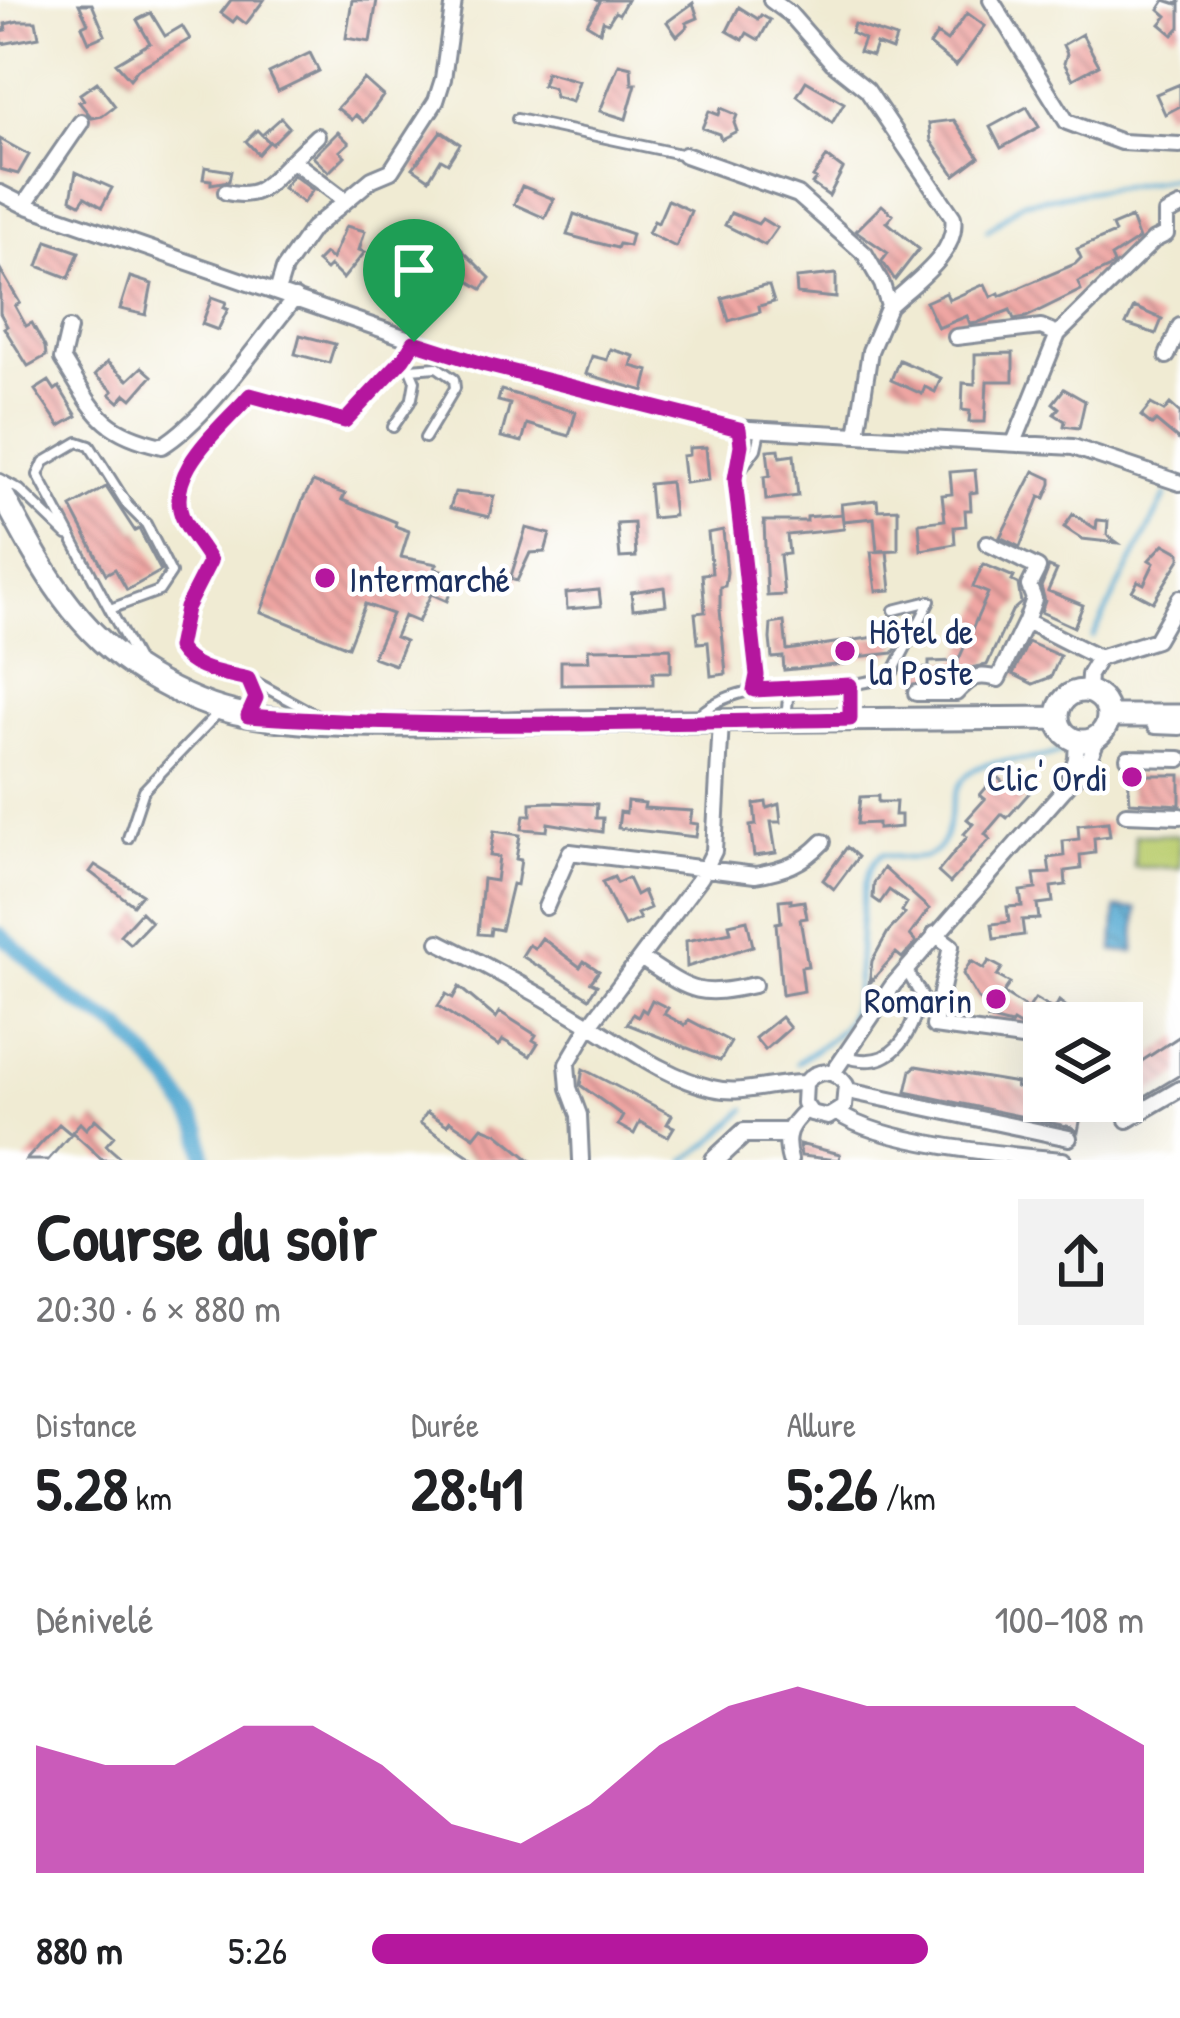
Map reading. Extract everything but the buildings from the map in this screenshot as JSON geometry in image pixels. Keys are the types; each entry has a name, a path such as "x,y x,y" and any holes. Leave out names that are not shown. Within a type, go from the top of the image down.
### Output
{"main road":[{"path":"0,490 64,601 96,635 142,673 248,716 330,722 1058,718"},
{"path":"1098,729 1103,700 1088,691 1066,697 1058,718 1064,732 1098,729 1180,716"}],"street":[{"path":"277,292 284,269 312,229 372,179 391,171 436,100 454,0"},
{"path":"771,0 867,90 953,217 956,232 948,248 889,307 870,351 856,435"},
{"path":"991,0 1067,122 1121,142 1180,145"},
{"path":"24,205 81,122"},
{"path":"226,192 258,193 317,136"},
{"path":"686,155 798,194 865,254 889,307"},
{"path":"292,160 345,200"},
{"path":"0,193 486,365 739,429 1073,447 1180,483"},
{"path":"1014,442 1058,334 1154,240 1173,237 1166,214 1180,207"},
{"path":"69,328 62,359 97,418 126,435 162,446 202,410 295,298"},
{"path":"1167,356 1180,326"},
{"path":"956,337 1041,327 1058,334"},
{"path":"916,693 956,693 980,674 998,679 1026,620 1034,599 1029,586 1038,568 987,543"},
{"path":"1088,691 1089,675 1099,658 1156,640 1180,598"},
{"path":"1026,620 1099,658"},
{"path":"581,1160 579,1115 567,1064 714,851 721,721"},
{"path":"833,1073 906,969 1065,789 1076,759 1098,729 1180,727"},
{"path":"1128,758 1180,759"},
{"path":"1126,814 1180,816"},
{"path":"546,907 570,852 755,875 783,871 805,861 823,842"},
{"path":"935,934 951,946 934,1026 1022,1038"},
{"path":"440,942 657,1068 712,1088 739,1091 805,1083 820,1072 833,1073 848,1091 838,1113"},
{"path":"642,959 683,986 715,994 754,985"},
{"path":"844,1056 863,1063 886,1057 903,1041 915,1021 921,995 906,969"},
{"path":"805,1083 802,1096 807,1109 822,1117 838,1113 859,1127 985,1153 1063,1160"},
{"path":"1143,1111 1180,1089"},
{"path":"848,1091 1069,1138"},
{"path":"715,1160 744,1133 786,1133 807,1109"},
{"path":"786,1133 790,1160"}],"lane":[{"path":"517,119 686,155"},
{"path":"330,722 248,679 184,658 178,648 186,608 210,561 179,509 177,495 183,473 250,395 345,421 414,342"},
{"path":"394,427 411,400 415,382 403,359"},
{"path":"410,369 437,367 454,379 455,388 425,439"},
{"path":"739,429 735,479 757,675 754,690"},
{"path":"735,479 756,449 760,431"},
{"path":"110,609 159,591 171,574 146,524 84,442 44,461 38,475 142,673"},
{"path":"0,479 20,490 73,540"},
{"path":"693,721 705,709 754,690 850,685 886,678 930,601 894,610"},
{"path":"248,679 256,698 248,716"},
{"path":"850,685 850,719"},
{"path":"786,721 790,688"},
{"path":"128,838 144,790 222,709"}],"green space":[{"path":"1135,835 1180,835 1180,868 1134,867"}],"water":[{"path":"1116,908 1137,909 1134,952 1113,951"}],"waterway":[{"path":"987,231 1023,202 1180,177"},
{"path":"1093,637 1166,495"},
{"path":"797,1063 848,1019 858,978 862,904 872,865 882,854 929,856 940,847 958,787 978,767 1043,757 1068,748"},
{"path":"0,934 71,998 121,1028 170,1082 200,1129 205,1160"},
{"path":"686,1160 746,1109"}],"place":[{"name":"Intermarché","path":"325,578"},
{"name":"Hôtel de la Poste","path":"845,651"},
{"name":"Clic' Ordi","path":"1132,777"},
{"name":"Romarin","path":"996,999"}],"route":[{"path":"414,342 739,429 735,479 757,675 754,690 850,685 850,719 438,723 248,716 256,698 248,679 205,668 184,658 178,648 179,626 210,561 179,509 183,473 250,395 345,421 414,342"}]}
